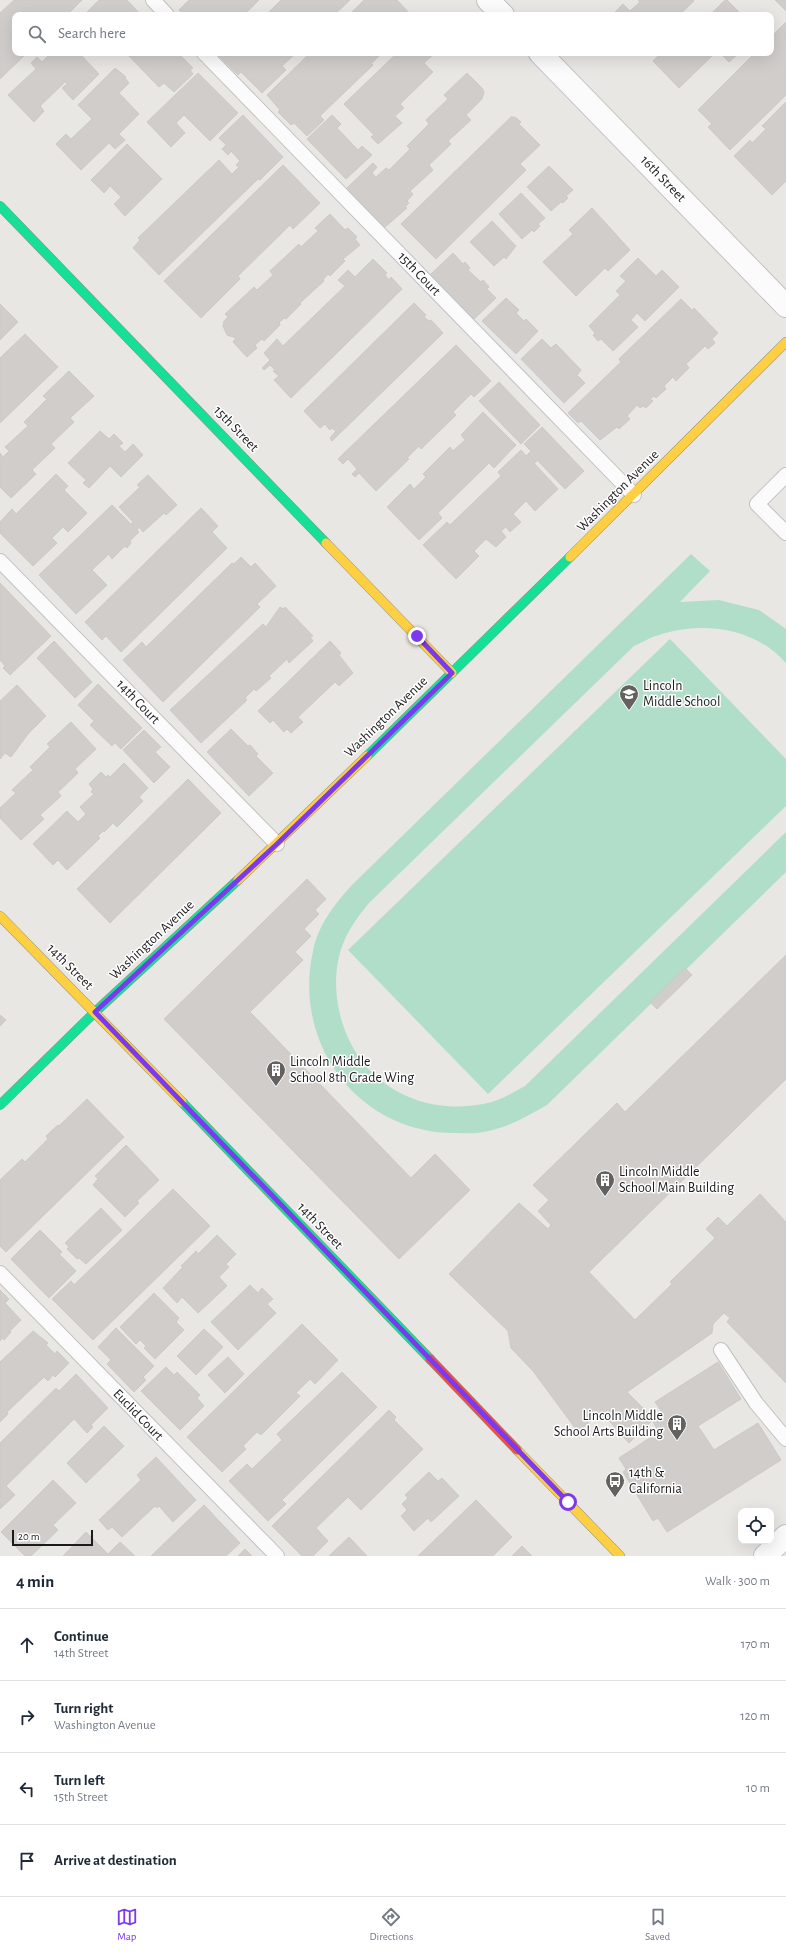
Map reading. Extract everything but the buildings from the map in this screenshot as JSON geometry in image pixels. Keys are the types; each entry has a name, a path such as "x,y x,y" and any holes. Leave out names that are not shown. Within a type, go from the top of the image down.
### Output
{"street":[{"path":"488,0 500,12"},
{"name":"16th Street","path":"543,56 786,306"},
{"name":"15th Street","path":"0,206 452,673"},
{"name":"Washington Avenue","path":"0,1105 95,1012 277,844 634,495 786,342"},
{"name":"14th Street","path":"0,916 95,1012 620,1556"},
{"path":"765,1556 786,1536"}],"lane":[{"path":"153,0 164,12"},
{"name":"15th Court","path":"207,56 634,495"},
{"path":"786,476 757,504 786,533"},
{"name":"14th Court","path":"0,561 277,844"},
{"name":"Euclid Court","path":"0,1273 276,1556"},
{"path":"721,1350 756,1403 786,1439"}],"green space":[{"path":"691,554 710,571 680,602 719,600 759,610 786,629 786,663 759,641 727,630 710,628 692,628 675,631 656,636 634,646 369,903 359,916 347,934 339,956 336,974 337,1001 346,1034 358,1055 373,1073 391,1087 411,1098 434,1104 458,1106 483,1104 505,1097 525,1086 786,832 786,872 547,1105 508,1125 477,1133 456,1133 421,1129 390,1118 363,1100 340,1077 323,1050 313,1019 309,986 313,951 324,922 335,905 355,882"},
{"path":"670,639 786,759 786,806 488,1094 348,950"}],"traffic: fast":[{"path":"0,206 326,543"},
{"path":"367,756 570,557"},
{"path":"0,1105 95,1012 238,880"},
{"path":"182,1102 430,1359"}],"traffic: slow":[{"path":"570,557 786,342"},
{"path":"326,543 452,673"},
{"path":"238,880 367,756"},
{"path":"0,916 182,1102"},
{"path":"517,1450 620,1556"}],"traffic: jam":[{"path":"430,1359 517,1450"}],"place":[{"name":"Lincoln Middle School","path":"629,711"},
{"name":"Lincoln Middle School 8th Grade Wing","path":"276,1087"},
{"name":"Lincoln Middle School Main Building","path":"605,1197"},
{"name":"Lincoln Middle School Arts Building","path":"677,1441"},
{"name":"14th & California","path":"615,1498"}],"route":[{"path":"417,636 452,673 277,844 95,1012 568,1502"}]}
